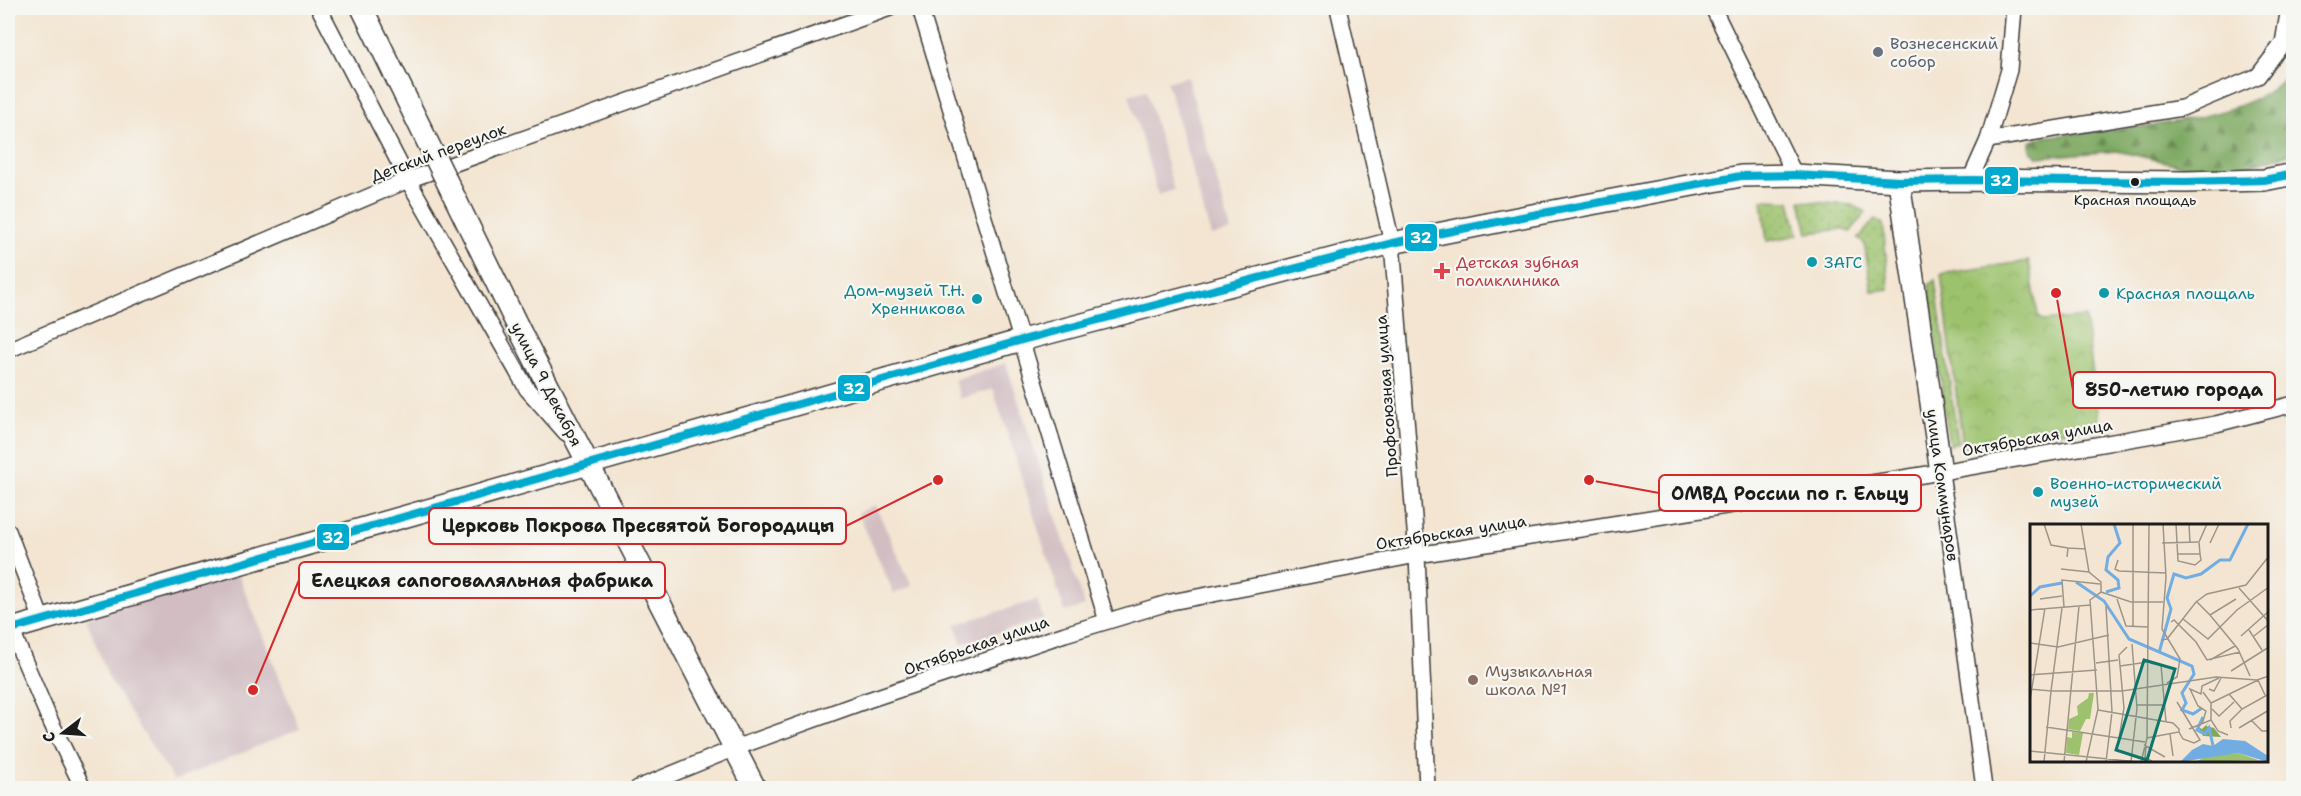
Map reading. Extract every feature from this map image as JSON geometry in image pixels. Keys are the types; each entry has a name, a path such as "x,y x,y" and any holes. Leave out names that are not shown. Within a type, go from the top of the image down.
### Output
{"main road":[{"name":"улица 9 Декабря","path":"362,8 521,333 755,789"},
{"path":"9,629 583,456 823,395 1392,243 1742,176 1795,175 1899,181 2226,182 2264,180 2294,174"},
{"name":"улица Коммунаров","path":"1899,181 1941,472"}],"street":[{"path":"319,8 408,180 527,389 583,456"},
{"name":"Детский переулок","path":"8,350 408,180 890,8"},
{"path":"920,8 1107,621"},
{"name":"Профсоюзная улица","path":"1338,8 1392,243 1417,555 1427,789"},
{"path":"1713,8 1795,175"},
{"path":"1970,180 1988,140 2009,70 2014,8"},
{"path":"1988,140 2182,108 2258,76 2283,43 2289,8"},
{"name":"Октябрьская улица","path":"638,789 735,748 947,673 1171,602 1417,555 1941,472 2216,424 2294,404"},
{"name":"улица Коммунаров","path":"1941,472 1984,789"},
{"path":"8,531 42,620"},
{"path":"9,629 83,789"}],"shaded area":[{"path":"1187,76 1231,231 1211,236 1167,82"},
{"path":"1146,90 1174,190 1158,195 1129,95"},
{"path":"1006,363 1085,606 1065,612 993,389 960,399 954,380"},
{"path":"875,505 912,586 894,594 858,513"},
{"path":"237,571 300,729 174,781 109,679 86,618"},
{"path":"1037,600 1043,619 961,644 956,624"}],"green space":[{"path":"2293,68 2293,153 2232,170 2179,165 2117,151 2038,157 2030,151 2030,142 2042,137 2162,124 2224,111 2251,101 2274,88"},
{"path":"1762,200 1790,201 1798,235 1767,241"},
{"path":"1800,201 1852,205 1866,212 1850,232 1842,229 1808,233"},
{"path":"1875,219 1883,224 1889,289 1872,291 1864,243 1858,239"},
{"path":"2029,261 2038,316 2043,321 2085,317 2100,426 1963,447 1941,274"},
{"path":"1935,280 1958,442 1949,445 1929,285"}],"transit line":[{"name":"32","path":"8,630 1022,340 1392,243 1527,216 1741,176 1795,175 1899,181 2186,182 2264,180 2294,174"}],"place":[{"name":"Вознесенский собор","path":"1878,52"},
{"name":"Красная площадь","path":"2135,182"},
{"name":"ЗАГС","path":"1812,262"},
{"name":"Детская зубная поликлиника","path":"1442,271"},
{"name":"850-летию города","path":"2056,293"},
{"name":"Красная площаль","path":"2104,293"},
{"name":"Дом-музей Т.Н. Хренникова","path":"977,299"},
{"name":"Церковь Покрова Пресвятой Богородицы","path":"938,480"},
{"name":"ОМВД России по г. Ельцу","path":"1589,480"},
{"name":"Военно-исторический музей","path":"2038,492"},
{"name":"Музыкальная школа №1","path":"1473,680"},
{"name":"Елецкая сапоговаляльная фабрика","path":"253,690"}]}
